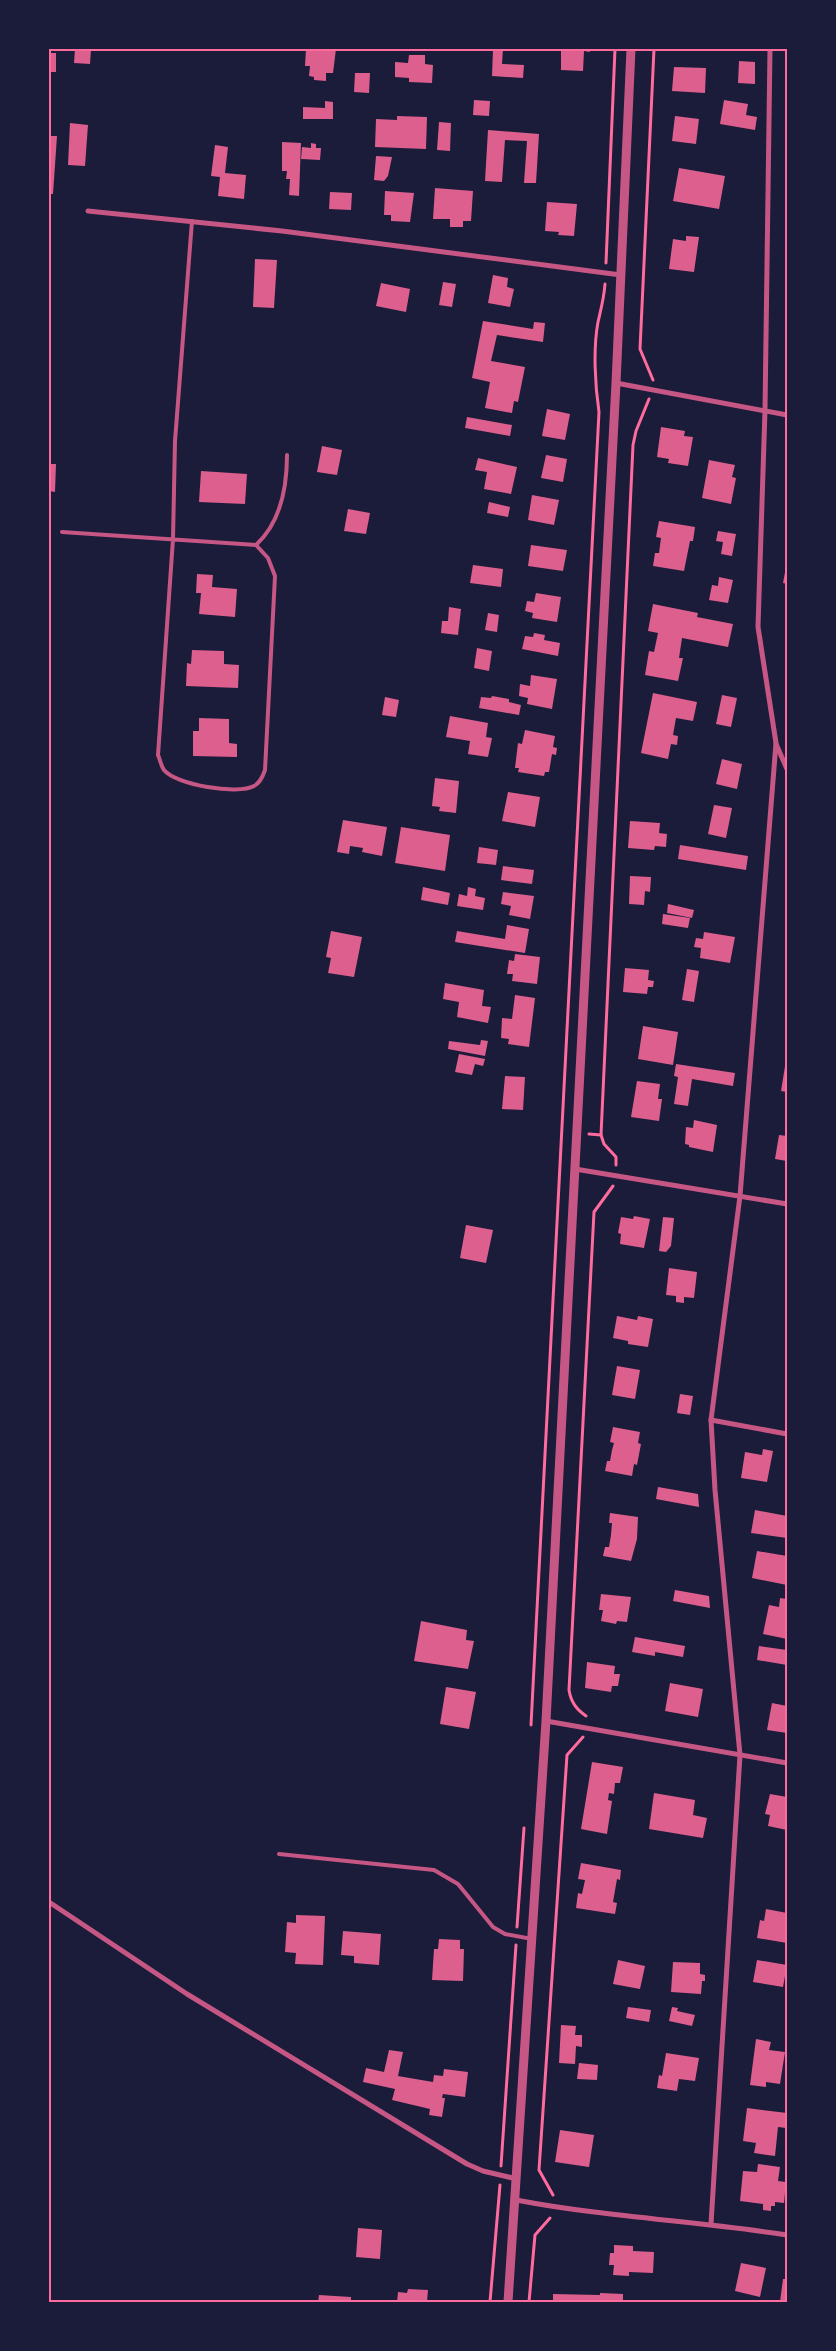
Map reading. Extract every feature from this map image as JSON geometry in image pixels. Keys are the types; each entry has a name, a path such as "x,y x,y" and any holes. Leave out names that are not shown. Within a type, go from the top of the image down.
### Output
{"street":[{"path":"508,2302 546,1721 622,275 632,49"},
{"path":"770,49 765,410 758,627 776,743 787,770"},
{"path":"88,211 282,231 622,275"},
{"path":"616,383 787,415"},
{"path":"711,2224 740,1755 715,1490 711,1420 740,1196 776,743"},
{"path":"575,1169 787,1204"},
{"path":"711,1420 787,1434"},
{"path":"546,1721 787,1763"},
{"path":"49,1902 187,1994 459,2159 483,2171 517,2179"},
{"path":"516,2200 553,2207 787,2234"}],"lane":[{"path":"62,532 173,540 256,545 268,558 275,576 265,770 255,786 245,789 196,785 179,779 164,770 158,755 173,540 175,441 192,221"},
{"path":"256,545 269,533 277,518 287,473 287,455"},
{"path":"280,1854 434,1870 458,1884 493,1927 505,1934 532,1939"}],"path":[{"path":"530,1734 599,412 595,387 597,332 604,305 606,274 615,49"},
{"path":"490,2302 501,2175 524,1821"}],"building":[{"path":"75,49 91,49 90,64 74,63"},
{"path":"306,49 336,49 333,73 326,73 326,81 314,80 314,77 309,76 310,66 305,66"},
{"path":"493,49 503,49 502,64 524,65 523,78 492,76"},
{"path":"561,49 590,49 590,52 584,51 583,71 561,70"},
{"path":"49,53 56,53 56,72 49,72"},
{"path":"409,55 425,55 425,64 433,65 432,83 409,82 409,78 395,77 395,62 408,63"},
{"path":"739,61 755,62 755,84 738,83"},
{"path":"674,67 706,68 705,93 672,91"},
{"path":"355,73 370,73 369,93 354,92"},
{"path":"474,100 490,101 489,116 473,115"},
{"path":"724,100 748,104 746,115 757,117 755,130 720,124"},
{"path":"325,101 333,102 333,119 303,119 303,107 325,108"},
{"path":"397,116 427,117 426,149 375,147 376,119 397,120"},
{"path":"675,116 699,119 696,144 672,141"},
{"path":"439,122 451,123 450,151 437,150"},
{"path":"70,123 88,125 85,166 68,165"},
{"path":"488,130 539,134 536,183 524,183 527,141 505,140 502,182 485,181"},
{"path":"49,136 57,136 53,194 49,194"},
{"path":"282,142 301,143 299,196 289,195 290,179 286,179 287,171 282,171"},
{"path":"311,143 316,144 316,148 321,148 320,160 301,159 302,147 311,148"},
{"path":"215,145 228,147 225,173 246,175 244,199 218,196 220,177 211,176"},
{"path":"376,156 392,157 388,176 384,181 374,180"},
{"path":"679,168 725,176 719,209 673,201"},
{"path":"435,188 473,191 471,221 463,221 463,227 450,227 450,219 433,219"},
{"path":"385,191 414,193 410,222 391,221 391,215 384,215"},
{"path":"330,192 352,193 351,210 329,209"},
{"path":"547,202 577,204 574,236 558,235 559,232 545,231"},
{"path":"686,236 699,237 694,272 669,269 673,239 686,241"},
{"path":"255,259 277,260 274,308 253,307"},
{"path":"493,275 508,278 507,287 514,289 510,307 488,303"},
{"path":"443,282 456,284 452,307 439,305"},
{"path":"381,283 410,289 406,312 376,306"},
{"path":"483,321 533,329 534,322 545,323 543,342 497,335 491,361 525,367 518,402 514,401 512,413 485,408 490,382 472,378"},
{"path":"547,409 570,414 565,440 542,436"},
{"path":"467,417 512,425 510,436 465,428"},
{"path":"661,427 685,431 684,436 693,437 688,466 668,463 669,459 657,457"},
{"path":"322,446 342,450 337,475 317,472"},
{"path":"546,455 567,459 563,482 541,478"},
{"path":"478,458 517,467 511,494 484,489 487,472 475,470"},
{"path":"709,460 735,465 732,477 736,478 731,504 702,498"},
{"path":"49,464 56,464 55,492 49,491"},
{"path":"201,471 247,474 245,504 199,502"},
{"path":"532,495 559,500 554,525 528,520"},
{"path":"489,502 510,507 508,517 487,513"},
{"path":"348,509 370,513 366,534 344,531"},
{"path":"659,521 695,527 684,571 653,566 655,553 659,553 661,538 656,537"},
{"path":"718,531 736,534 732,556 721,554 723,542 716,541"},
{"path":"531,545 567,550 563,571 528,566"},
{"path":"473,565 503,569 501,587 470,583"},
{"path":"787,567 787,584 783,583"},
{"path":"197,574 213,575 212,587 237,589 235,617 199,614 201,593 196,593"},
{"path":"719,577 733,580 728,603 709,600 712,585 718,586"},
{"path":"536,593 561,597 557,622 532,618 533,613 525,611 527,601 534,602"},
{"path":"653,604 698,613 697,617 733,624 728,647 682,638 679,658 683,658 678,681 645,675 649,651 654,652 658,633 648,631"},
{"path":"449,607 461,609 458,635 441,633 442,621 448,621"},
{"path":"488,613 499,615 497,632 485,630"},
{"path":"534,633 545,635 544,640 560,643 558,656 522,649 525,636 533,637"},
{"path":"477,648 492,651 489,671 474,668"},
{"path":"192,650 224,651 224,664 239,665 238,688 186,686 187,663 191,664"},
{"path":"531,675 557,679 552,709 527,704 528,698 519,696 520,684 530,686"},
{"path":"653,693 697,702 693,721 676,718 673,735 678,736 677,745 671,744 668,759 641,753"},
{"path":"722,695 737,698 731,727 716,724"},
{"path":"492,696 509,699 509,702 521,705 519,715 479,708 481,697 491,698"},
{"path":"385,697 399,700 396,717 382,715"},
{"path":"450,716 488,723 486,737 492,738 488,757 468,754 470,741 446,737"},
{"path":"199,718 229,719 229,743 237,744 237,757 193,756 193,731 199,731"},
{"path":"525,730 555,736 553,747 557,748 556,755 552,754 549,772 545,772 544,776 518,772 519,768 515,768 518,743 522,744"},
{"path":"722,759 742,764 737,789 716,784"},
{"path":"435,778 459,781 456,813 439,811 440,807 432,806"},
{"path":"508,792 540,797 535,827 502,821"},
{"path":"714,805 732,808 726,838 708,834"},
{"path":"343,820 387,827 382,856 362,852 363,848 350,846 349,854 337,852"},
{"path":"630,821 660,823 659,833 667,834 666,847 655,846 654,850 628,848"},
{"path":"401,827 450,835 445,871 395,863"},
{"path":"680,845 748,856 746,870 678,859"},
{"path":"479,847 498,850 496,865 477,863"},
{"path":"503,866 534,870 532,884 501,880"},
{"path":"630,876 651,877 650,892 645,891 644,905 629,904"},
{"path":"423,887 450,893 448,905 421,900"},
{"path":"468,887 476,889 475,896 485,898 483,910 457,906 459,894 467,896"},
{"path":"503,892 534,896 530,919 509,915 511,906 501,904"},
{"path":"668,904 694,910 692,918 667,913"},
{"path":"663,914 690,918 688,928 662,924"},
{"path":"507,925 529,929 525,953 455,942 457,931 505,939"},
{"path":"331,931 362,937 354,977 328,973 331,958 326,957"},
{"path":"704,932 735,937 730,963 700,958 701,948 694,947 696,938 703,939"},
{"path":"515,954 540,957 537,984 512,981 513,974 507,974 509,960 514,961"},
{"path":"625,968 649,970 648,980 654,981 653,987 648,987 647,994 623,992"},
{"path":"687,969 699,971 694,1002 682,1000"},
{"path":"445,983 484,990 482,1006 491,1007 488,1023 457,1017 459,1002 443,999"},
{"path":"515,995 535,998 529,1047 508,1044 509,1039 501,1038 502,1018 512,1019"},
{"path":"643,1026 678,1032 673,1065 638,1059"},
{"path":"481,1040 488,1041 485,1056 448,1049 449,1041 480,1045"},
{"path":"459,1054 485,1059 483,1066 475,1064 472,1075 455,1072"},
{"path":"787,1060 787,1092 781,1091"},
{"path":"676,1064 735,1073 733,1086 692,1079 688,1106 674,1104 678,1077 674,1076"},
{"path":"505,1076 525,1077 523,1110 502,1109"},
{"path":"637,1081 660,1084 658,1099 662,1099 659,1121 631,1117"},
{"path":"694,1120 717,1125 713,1152 689,1147 689,1145 685,1144 686,1127 693,1128"},
{"path":"779,1135 787,1136 787,1161 775,1159"},
{"path":"634,1216 650,1219 644,1248 620,1244 621,1234 618,1233 621,1217 633,1219"},
{"path":"663,1217 674,1218 671,1246 666,1252 659,1251"},
{"path":"466,1225 493,1230 486,1263 460,1258"},
{"path":"669,1268 697,1272 694,1298 684,1297 684,1303 676,1302 676,1296 666,1295"},
{"path":"617,1316 637,1320 638,1316 653,1319 648,1347 628,1344 628,1341 613,1338"},
{"path":"617,1366 640,1370 635,1399 612,1395"},
{"path":"680,1394 693,1396 690,1415 677,1413"},
{"path":"613,1427 640,1432 638,1443 641,1444 637,1465 634,1464 632,1476 605,1471 607,1461 610,1461 614,1443 610,1442"},
{"path":"763,1449 773,1451 767,1482 741,1478 745,1452 762,1455"},
{"path":"658,1487 698,1494 699,1507 656,1499"},
{"path":"755,1510 787,1516 787,1538 751,1533"},
{"path":"610,1513 638,1517 637,1539 631,1561 603,1556 605,1547 609,1547 611,1535 612,1523 609,1523"},
{"path":"757,1551 787,1556 787,1585 752,1578"},
{"path":"675,1590 709,1596 710,1608 673,1601"},
{"path":"601,1594 631,1597 627,1622 617,1621 616,1624 601,1621 603,1610 599,1610"},
{"path":"780,1598 787,1599 787,1639 763,1634 769,1605 779,1607"},
{"path":"421,1621 467,1630 466,1640 474,1641 468,1669 414,1661"},
{"path":"635,1637 685,1646 683,1657 655,1652 655,1656 632,1652"},
{"path":"759,1646 787,1650 787,1665 757,1660"},
{"path":"587,1662 615,1666 614,1674 620,1674 618,1686 612,1686 611,1692 585,1688"},
{"path":"670,1683 703,1689 698,1717 665,1711"},
{"path":"446,1687 476,1692 469,1729 440,1724"},
{"path":"772,1703 787,1706 787,1733 767,1730"},
{"path":"592,1762 623,1767 620,1783 615,1783 614,1794 609,1793 608,1800 612,1801 607,1834 581,1829"},
{"path":"654,1793 695,1800 693,1815 707,1818 703,1838 649,1829"},
{"path":"770,1794 787,1797 787,1830 768,1826 770,1815 765,1814"},
{"path":"581,1863 621,1870 620,1880 617,1879 613,1902 617,1903 615,1914 576,1908 578,1893 582,1894 585,1880 578,1879"},
{"path":"766,1909 787,1913 787,1943 757,1938 760,1920 764,1921"},
{"path":"296,1915 325,1916 323,1965 295,1964 296,1953 285,1952 287,1922 296,1923"},
{"path":"343,1931 381,1934 379,1965 354,1963 354,1956 341,1955"},
{"path":"439,1939 460,1940 460,1949 464,1949 463,1981 432,1980 434,1949 438,1949"},
{"path":"618,1960 645,1966 640,1989 613,1984"},
{"path":"757,1960 787,1965 783,1987 753,1982"},
{"path":"673,1962 700,1963 700,1974 705,1975 705,1981 702,1981 701,1994 671,1992"},
{"path":"628,2007 651,2010 649,2022 626,2018"},
{"path":"672,2007 678,2008 677,2011 695,2015 692,2026 669,2021"},
{"path":"561,2025 576,2026 575,2035 582,2035 582,2047 576,2046 575,2064 559,2063"},
{"path":"756,2039 771,2042 769,2050 785,2052 780,2084 766,2082 766,2087 750,2085"},
{"path":"389,2050 403,2052 398,2076 433,2082 434,2075 443,2076 444,2069 468,2072 465,2097 443,2094 442,2098 445,2098 442,2117 429,2115 430,2109 392,2100 395,2089 363,2082 366,2068 384,2072"},
{"path":"666,2053 699,2058 695,2081 679,2079 677,2091 657,2088 659,2075 662,2076"},
{"path":"579,2063 598,2065 597,2080 577,2079"},
{"path":"747,2108 787,2113 786,2128 778,2127 775,2156 754,2153 756,2143 743,2141"},
{"path":"560,2130 594,2135 589,2167 555,2162"},
{"path":"758,2164 780,2167 778,2181 786,2182 784,2203 775,2202 775,2206 771,2206 771,2211 763,2210 763,2204 740,2201 743,2171 757,2172"},
{"path":"358,2228 382,2230 380,2259 356,2257"},
{"path":"614,2245 633,2246 633,2251 654,2252 653,2273 629,2272 629,2276 613,2275 614,2265 609,2265 610,2253 614,2253"},
{"path":"741,2263 766,2268 760,2297 735,2291"},
{"path":"783,2279 787,2279 787,2302 780,2302"},
{"path":"408,2289 428,2290 427,2302 397,2302 398,2292 407,2293"},
{"path":"600,2293 623,2294 623,2302 553,2302 553,2294 600,2295"},
{"path":"319,2295 351,2297 351,2302 318,2302"}]}
